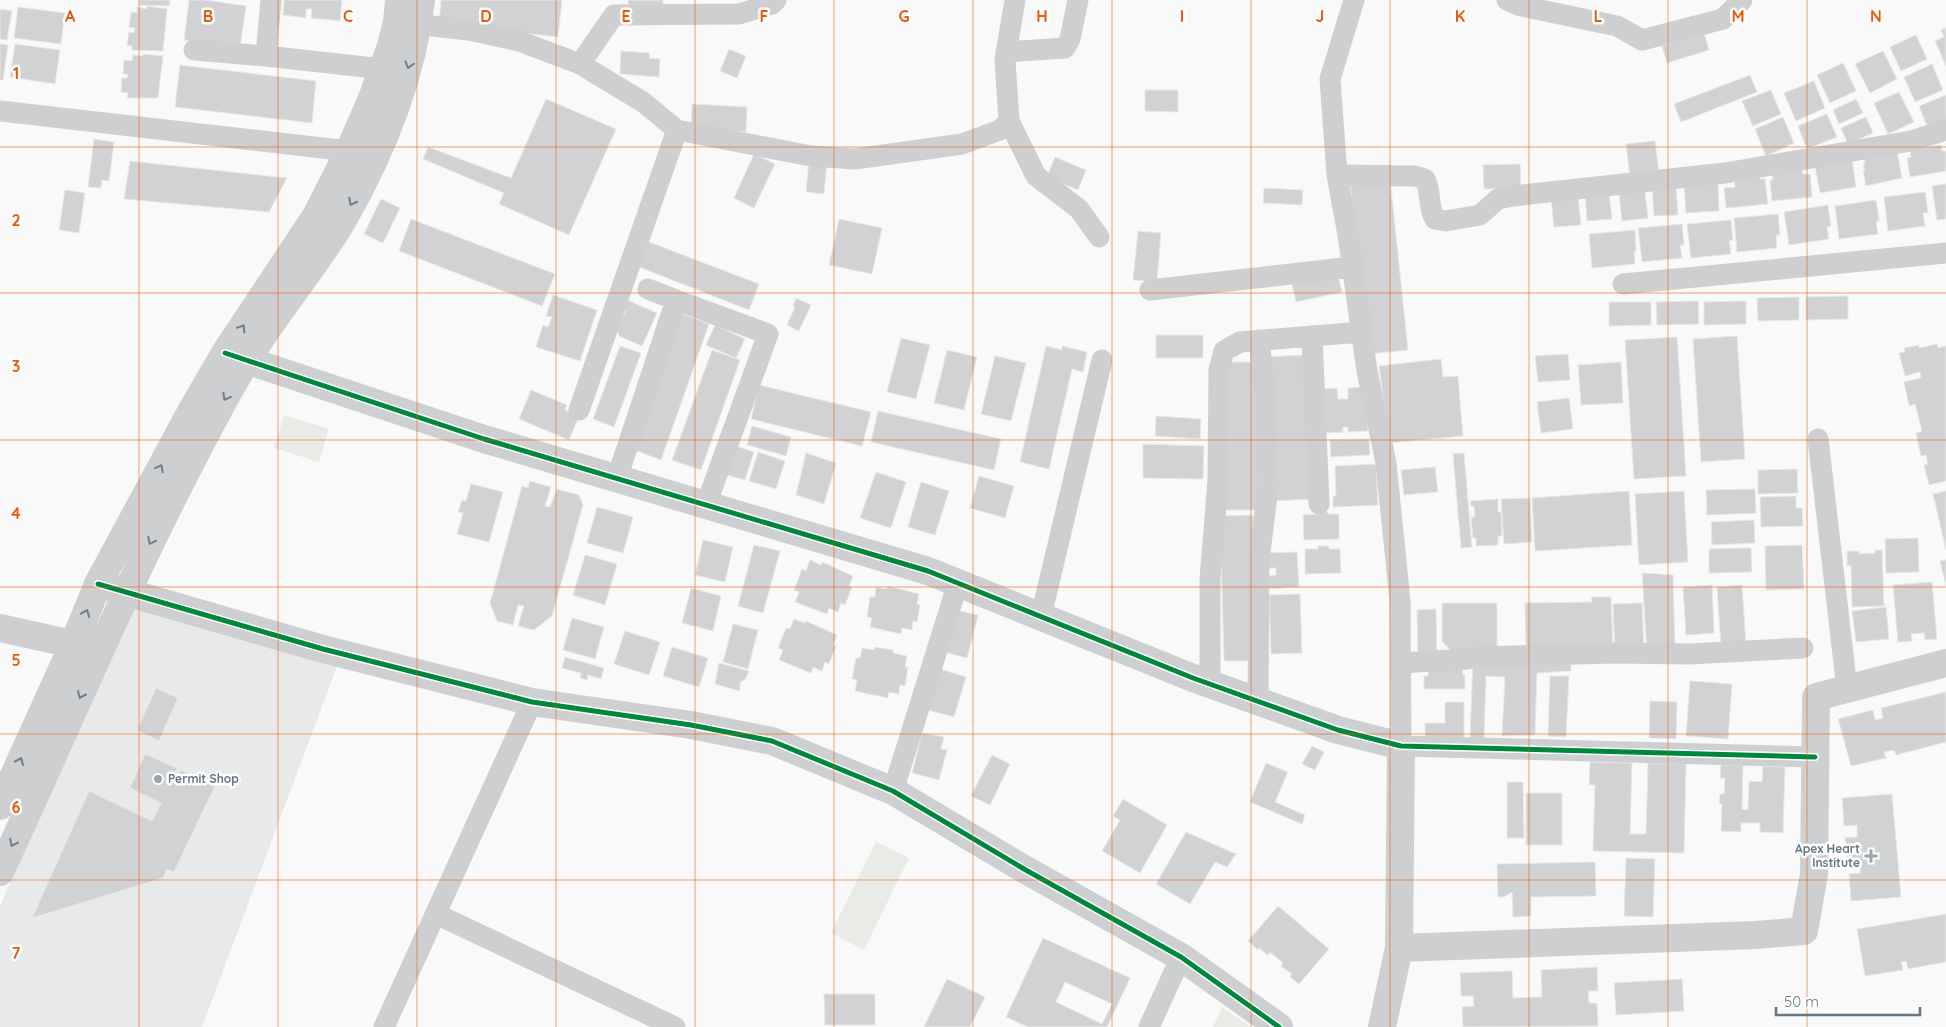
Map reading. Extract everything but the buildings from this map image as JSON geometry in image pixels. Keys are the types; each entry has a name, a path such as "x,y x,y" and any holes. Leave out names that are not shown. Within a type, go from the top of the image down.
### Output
{"street":[{"path":"266,56 271,0"},
{"path":"580,64 614,15 738,14 772,4 776,0"},
{"path":"1014,0 1005,60 1009,121 1036,176 1079,209 1099,236"},
{"path":"1006,52 1065,48 1070,39 1078,0"},
{"path":"1354,0 1330,79 1337,175 1367,371 1386,463 1400,601 1399,948 1382,1027"},
{"path":"1507,0 1521,6 1617,26 1642,40 1723,19 1742,0"},
{"path":"409,12 469,30 519,41 580,64 643,102 677,130 810,156 855,159 962,144 1000,130 1009,121"},
{"path":"362,155 371,101 383,69 409,12"},
{"path":"0,872 126,592 199,446 236,357 316,216 362,155 405,80 409,12"},
{"path":"194,50 383,69"},
{"path":"0,111 362,155"},
{"path":"579,410 677,130"},
{"path":"1337,175 1414,176 1425,178 1430,188 1430,211 1435,219 1446,221 1480,215 1498,199 1513,196 1725,173 1911,141 1946,130"},
{"path":"1623,284 1946,253"},
{"path":"1150,290 1352,267"},
{"path":"648,289 768,334 706,505"},
{"path":"617,478 676,300"},
{"path":"1210,684 1210,579 1218,480 1219,370 1224,351 1240,342 1362,332"},
{"path":"1312,336 1319,504"},
{"path":"1258,701 1259,560 1268,488 1266,401 1259,340"},
{"path":"236,357 484,439 928,571 1210,684 1338,730 1401,746 1815,757"},
{"path":"0,806 74,643 98,584 193,408 236,357"},
{"path":"1040,616 1102,360"},
{"path":"1818,439 1847,689"},
{"path":"893,791 958,583"},
{"path":"98,584 323,649 532,702 691,725 772,741 893,791 1024,869 1181,957 1279,1027"},
{"path":"0,628 74,643 101,651"},
{"path":"1401,663 1475,657 1612,653 1688,654 1803,648"},
{"path":"1399,948 1756,935 1804,931 1814,874 1816,697 1946,663"},
{"path":"384,1027 532,702"},
{"path":"436,914 675,1027"},
{"path":"1149,1027 1181,957"}],"shaded area":[{"path":"284,415 329,429 319,462 274,448"},
{"path":"132,602 339,661 202,1027 0,1027 0,906"},
{"path":"876,842 909,858 864,950 831,933"},
{"path":"1222,1007 1251,1027 1213,1027"}],"cycle path":[{"path":"225,353 484,439 928,571 1193,678 1338,730 1401,746 1815,757"},
{"path":"98,584 323,649 532,702 691,725 772,741 893,791 1024,869 1181,957 1279,1027"}],"place":[{"name":"Permit Shop","path":"158,779"},
{"name":"Apex Heart Institute","path":"1871,856"}]}
